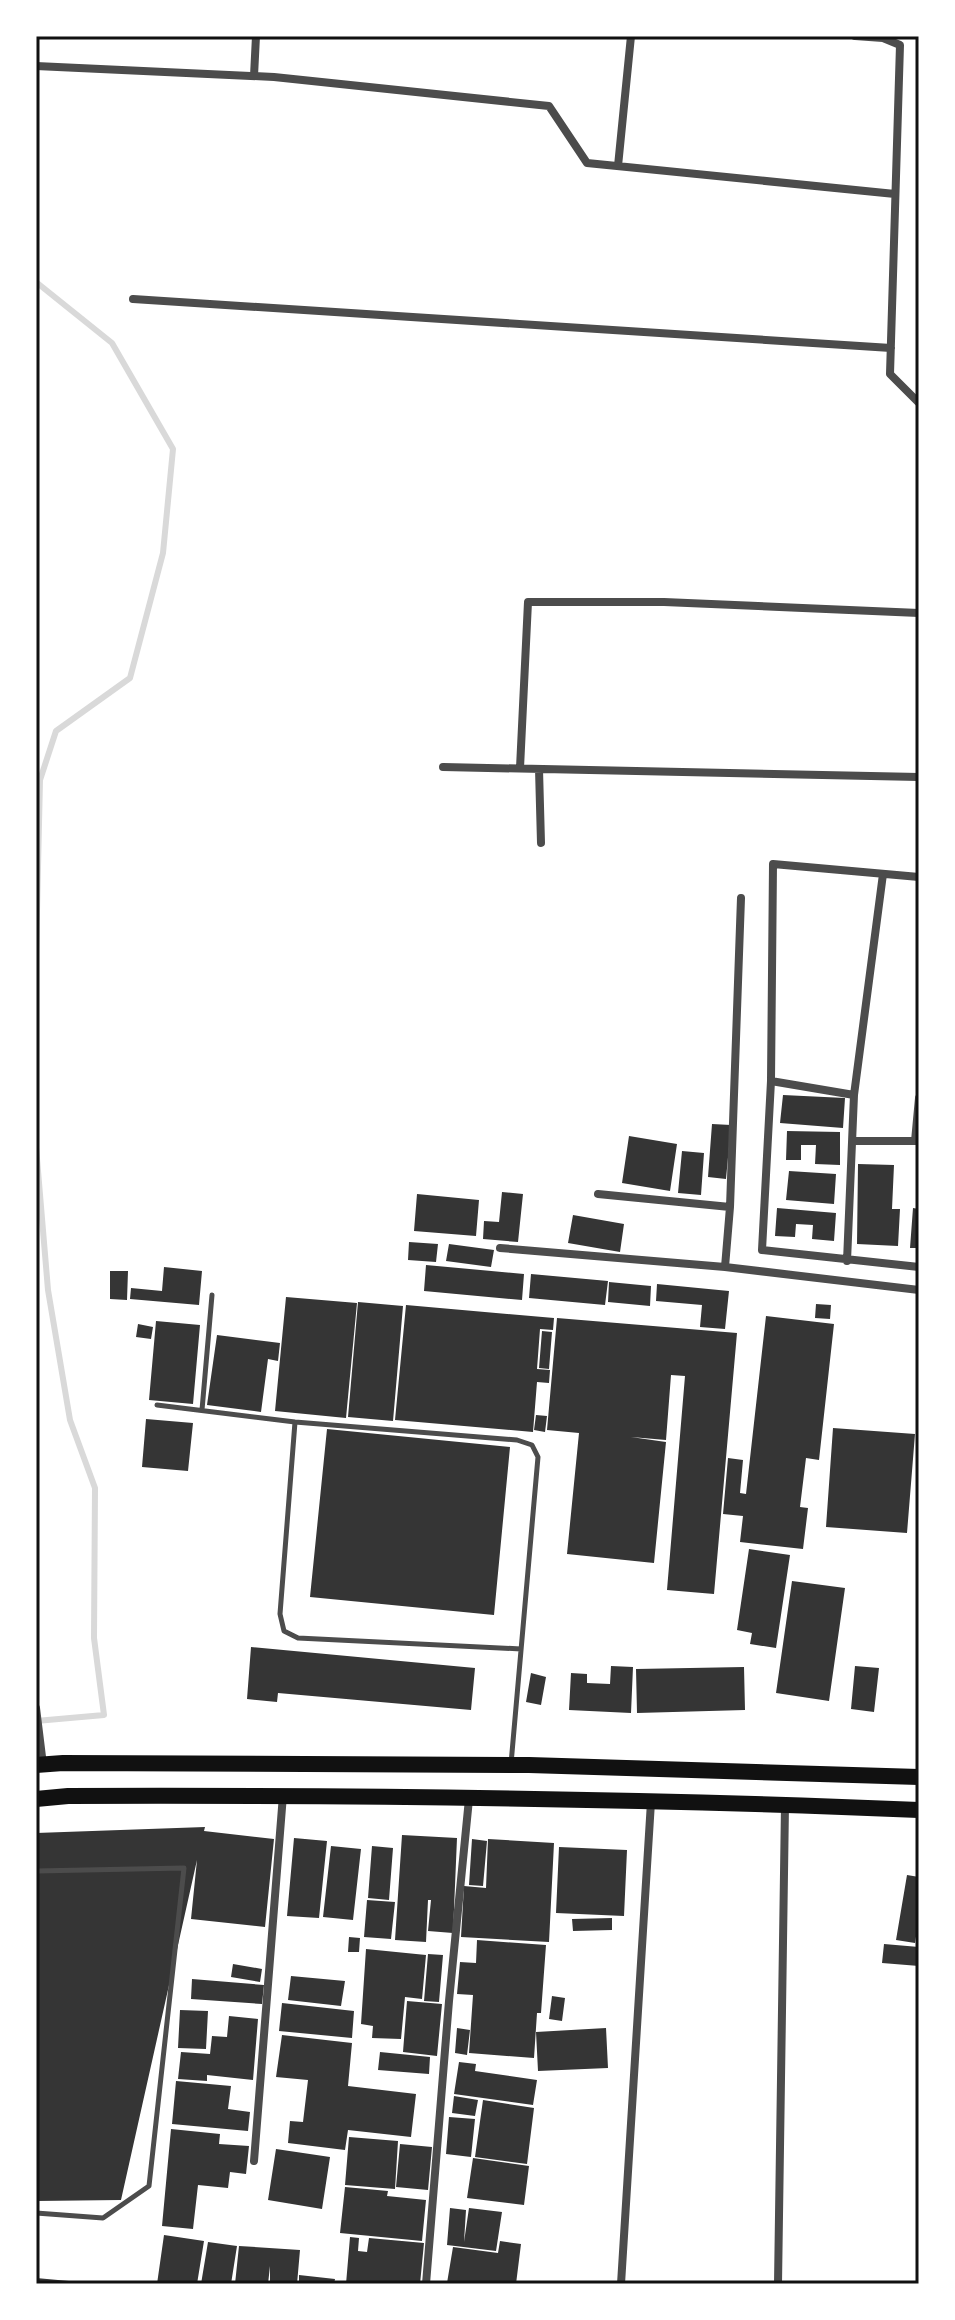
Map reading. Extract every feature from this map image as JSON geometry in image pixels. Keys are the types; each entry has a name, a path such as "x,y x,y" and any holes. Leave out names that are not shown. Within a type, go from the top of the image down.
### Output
{"main road":[{"path":"39,1765 511,1765 919,1777"},
{"path":"36,1799 68,1796 283,1795 785,1804 919,1810"}],"street":[{"path":"254,76 256,36"},
{"path":"618,166 631,36"},
{"path":"855,36 883,38 900,45 890,374 919,403"},
{"path":"36,66 254,76 549,106 587,163 895,194"},
{"path":"133,299 891,348"},
{"path":"520,768 528,602 664,602 919,613"},
{"path":"443,767 919,777"},
{"path":"539,769 541,843"},
{"path":"919,877 773,864 771,1081 762,1250 919,1267"},
{"path":"847,1261 854,1095 883,874"},
{"path":"725,1267 741,898"},
{"path":"771,1081 854,1095"},
{"path":"853,1141 917,1141 919,1098"},
{"path":"598,1194 730,1207"},
{"path":"500,1248 725,1267 919,1290"},
{"path":"36,1710 39,1765"},
{"path":"254,2161 283,1795"},
{"path":"426,2284 469,1799"},
{"path":"621,2284 652,1801"},
{"path":"778,2284 785,1804"}],"lane":[{"path":"202,1410 212,1295"},
{"path":"157,1405 295,1422 517,1440 532,1445 538,1457 511,1765"},
{"path":"295,1422 280,1614 284,1631 298,1638 521,1649"},
{"path":"36,1871 184,1868 149,2186 103,2218 36,2213"}],"building":[{"path":"783,1095 845,1098 843,1128 780,1123"},
{"path":"712,1124 731,1125 726,1179 708,1177"},
{"path":"787,1131 840,1132 840,1165 815,1164 816,1145 801,1145 801,1160 786,1160"},
{"path":"629,1136 677,1144 670,1191 622,1183"},
{"path":"682,1151 704,1153 701,1195 678,1193"},
{"path":"858,1164 894,1165 892,1209 900,1209 898,1246 857,1244"},
{"path":"789,1171 836,1174 834,1204 786,1200"},
{"path":"502,1192 523,1194 518,1242 483,1239 484,1221 499,1222"},
{"path":"417,1194 479,1200 476,1236 414,1231"},
{"path":"777,1208 836,1213 834,1241 812,1239 813,1225 796,1224 795,1237 775,1236"},
{"path":"913,1208 919,1209 919,1248 910,1248"},
{"path":"573,1215 624,1224 620,1252 568,1243"},
{"path":"409,1242 438,1244 436,1262 408,1260"},
{"path":"449,1244 494,1250 491,1267 446,1261"},
{"path":"426,1265 524,1274 522,1300 424,1291"},
{"path":"164,1267 202,1271 199,1305 130,1299 131,1288 162,1291"},
{"path":"110,1271 128,1271 127,1300 110,1299"},
{"path":"531,1274 608,1281 605,1305 529,1298"},
{"path":"609,1282 651,1286 650,1306 608,1302"},
{"path":"657,1284 729,1291 725,1329 700,1327 702,1305 656,1301"},
{"path":"286,1297 357,1303 346,1418 275,1411"},
{"path":"358,1302 403,1306 393,1421 348,1417"},
{"path":"816,1304 831,1305 830,1319 815,1318"},
{"path":"406,1305 554,1318 553,1330 540,1329 537,1369 550,1370 549,1383 537,1382 533,1432 395,1420"},
{"path":"766,1316 834,1324 819,1460 806,1458 800,1507 808,1508 803,1549 740,1542 743,1516 723,1514 728,1458 743,1460 740,1493 746,1494"},
{"path":"557,1318 737,1333 714,1594 667,1590 685,1376 671,1375 666,1440 631,1437 666,1442 654,1563 567,1554 579,1433 547,1430"},
{"path":"156,1321 200,1325 193,1404 149,1400"},
{"path":"138,1324 153,1327 151,1339 136,1337"},
{"path":"542,1331 552,1332 549,1369 539,1368"},
{"path":"217,1335 280,1343 278,1361 268,1359 261,1412 207,1405"},
{"path":"536,1415 547,1416 545,1432 534,1430"},
{"path":"146,1419 193,1423 188,1471 142,1467"},
{"path":"833,1428 915,1434 907,1533 826,1527"},
{"path":"327,1429 510,1447 494,1615 310,1597"},
{"path":"749,1549 790,1555 776,1648 750,1644 752,1633 737,1630"},
{"path":"792,1581 845,1588 829,1701 776,1693"},
{"path":"251,1647 475,1668 471,1710 278,1693 277,1702 247,1699"},
{"path":"611,1666 633,1667 631,1713 569,1710 571,1673 587,1674 587,1683 610,1684"},
{"path":"855,1666 879,1668 874,1712 851,1709"},
{"path":"744,1667 745,1710 637,1713 636,1669"},
{"path":"531,1673 546,1677 541,1705 526,1702"},
{"path":"205,1827 204,1831 274,1839 265,1927 191,1919 197,1860 121,2200 36,2201 36,1833"},
{"path":"402,1835 457,1838 453,1933 428,1931 431,1900 428,1900 426,1942 395,1940"},
{"path":"294,1838 327,1841 319,1918 287,1916"},
{"path":"472,1839 487,1841 483,1886 469,1885"},
{"path":"488,1839 554,1843 549,1942 461,1937 464,1886 486,1888"},
{"path":"331,1846 361,1849 353,1920 323,1917"},
{"path":"372,1846 393,1848 389,1900 368,1898"},
{"path":"559,1847 627,1850 624,1916 556,1913"},
{"path":"907,1875 919,1877 919,1917 915,1943 896,1940"},
{"path":"367,1900 395,1902 391,1939 364,1937"},
{"path":"612,1918 612,1930 573,1931 572,1919"},
{"path":"349,1937 360,1938 359,1952 348,1952"},
{"path":"477,1940 546,1945 534,2058 469,2053 473,1995 457,1994 460,1962 476,1963"},
{"path":"884,1944 919,1947 919,1966 882,1963"},
{"path":"366,1949 426,1955 422,1999 405,1997 401,2039 372,2038 373,2026 361,2024"},
{"path":"428,1954 443,1955 439,2002 424,2001"},
{"path":"233,1964 262,1969 260,1982 231,1977"},
{"path":"291,1976 345,1981 341,2006 288,2000"},
{"path":"192,1979 264,1985 262,2004 191,1999"},
{"path":"552,1996 565,1998 562,2021 549,2019"},
{"path":"407,2001 442,2004 437,2056 403,2052"},
{"path":"282,2003 354,2011 352,2038 279,2031"},
{"path":"180,2010 208,2011 206,2049 178,2048"},
{"path":"229,2016 258,2019 253,2080 207,2075 207,2081 178,2079 181,2052 210,2054 212,2036 227,2037"},
{"path":"457,2028 470,2030 467,2055 455,2053"},
{"path":"606,2028 608,2068 538,2071 536,2032"},
{"path":"282,2035 352,2043 348,2086 416,2094 411,2137 348,2130 345,2150 288,2143 290,2121 303,2122 308,2080 276,2077"},
{"path":"380,2052 430,2057 429,2074 378,2070"},
{"path":"459,2062 476,2064 475,2071 537,2080 533,2105 454,2094"},
{"path":"176,2081 231,2086 228,2109 250,2112 248,2131 172,2124"},
{"path":"454,2096 478,2100 475,2116 452,2113"},
{"path":"483,2100 534,2108 527,2164 475,2157"},
{"path":"449,2117 475,2119 471,2157 446,2154"},
{"path":"171,2129 220,2134 219,2144 249,2146 246,2174 230,2172 228,2188 198,2185 193,2229 162,2226"},
{"path":"349,2137 398,2141 395,2189 345,2185"},
{"path":"400,2144 432,2147 428,2190 396,2187"},
{"path":"276,2149 330,2157 322,2209 268,2200"},
{"path":"473,2158 529,2166 524,2205 467,2198"},
{"path":"345,2187 388,2191 387,2196 426,2200 422,2241 340,2233"},
{"path":"450,2208 466,2210 464,2242 469,2208 502,2212 496,2251 447,2245"},
{"path":"164,2235 204,2241 197,2284 157,2284"},
{"path":"350,2237 359,2238 358,2251 367,2252 369,2238 424,2243 420,2284 346,2284"},
{"path":"500,2241 521,2244 516,2284 447,2283 453,2247 498,2253"},
{"path":"208,2242 237,2246 231,2284 201,2284"},
{"path":"239,2246 300,2250 297,2284 270,2284 270,2266 268,2284 235,2284"},
{"path":"299,2275 335,2279 334,2284 299,2284"},
{"path":"36,2278 80,2282 36,2284"}],"waterway":[{"path":"36,282 112,343 173,449 163,553 130,678 56,731 40,780 36,955"},
{"path":"36,1147 48,1290 70,1420 95,1488 94,1638 104,1715 36,1721"}]}
